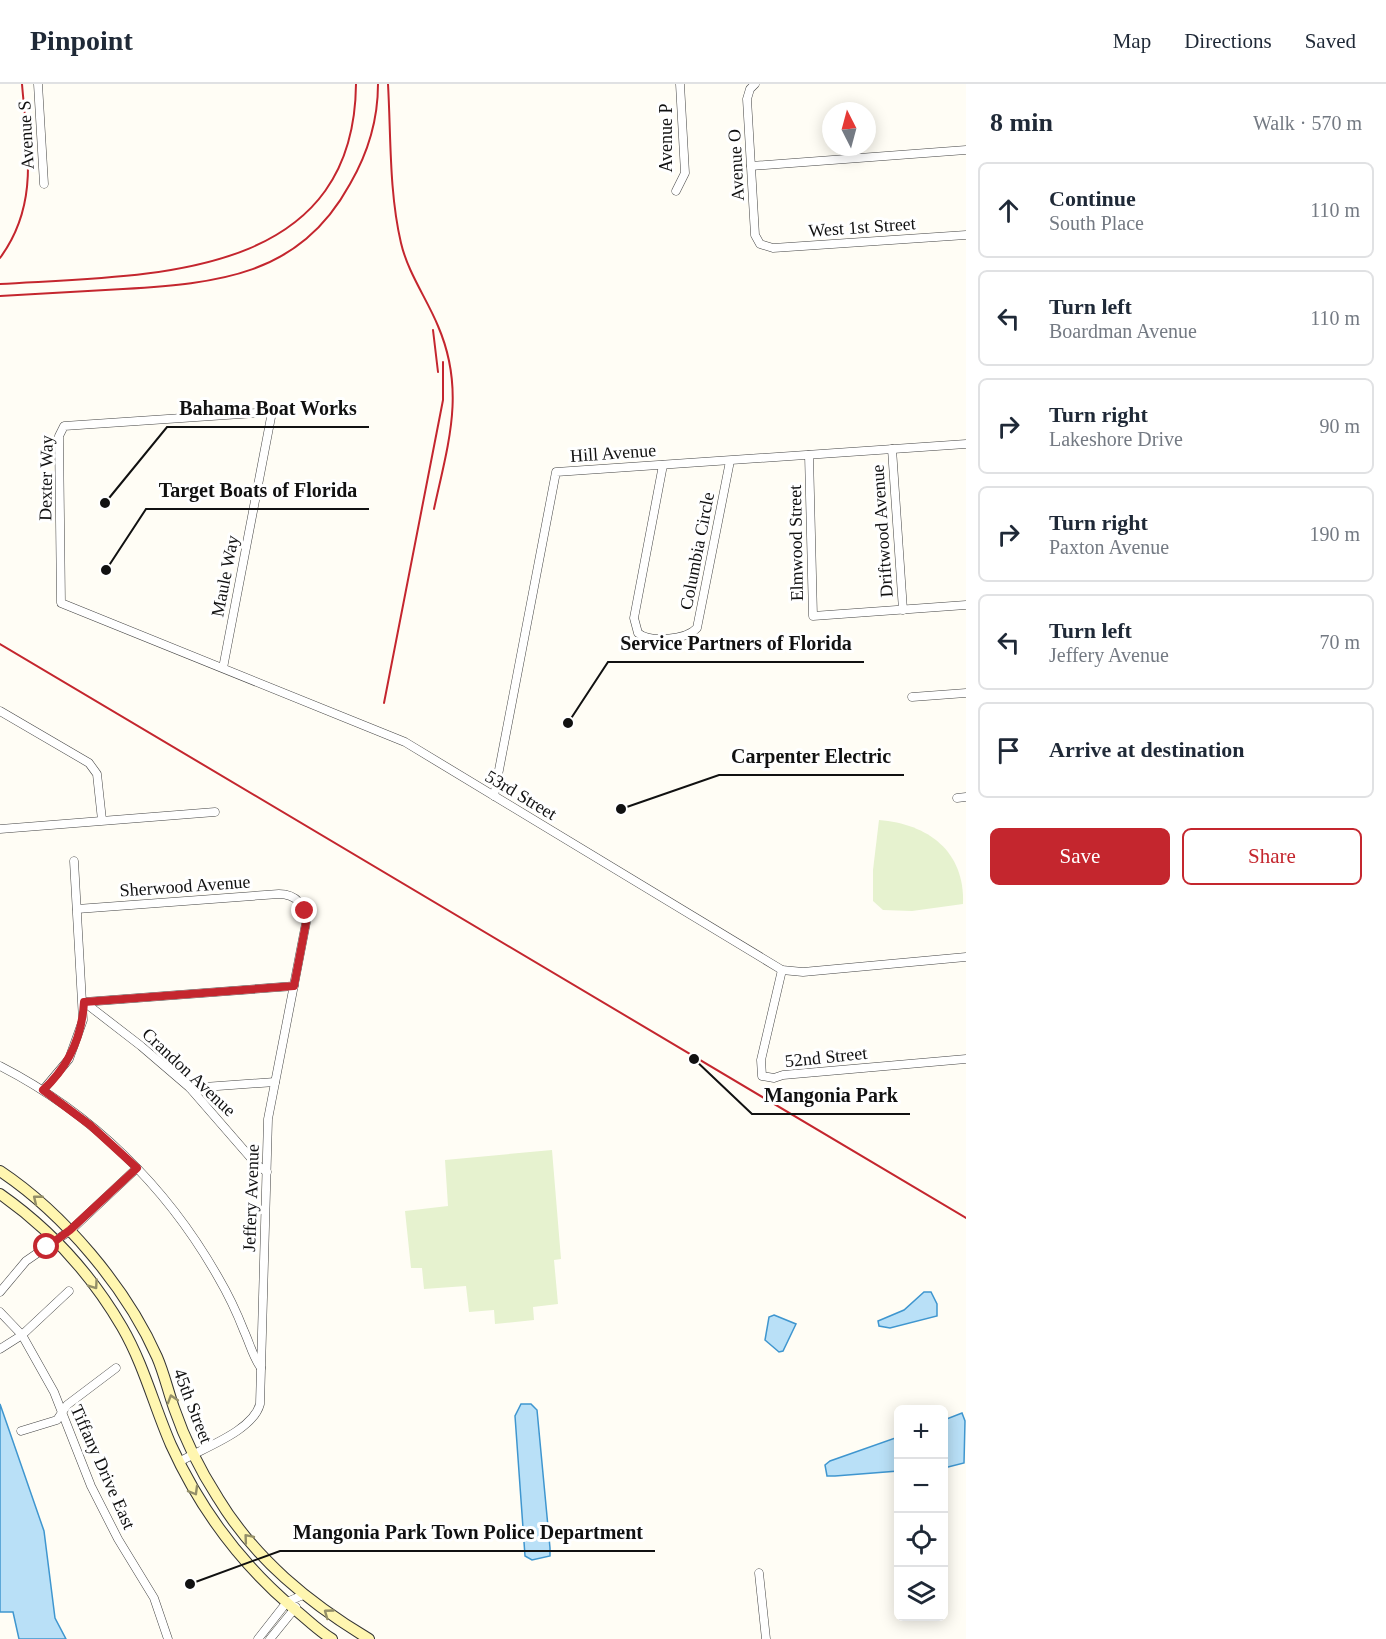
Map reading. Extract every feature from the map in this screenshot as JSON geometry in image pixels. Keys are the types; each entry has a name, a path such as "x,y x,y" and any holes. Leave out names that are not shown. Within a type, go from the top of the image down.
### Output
{"main road":[{"name":"45th Street","path":"0,1171 53,1212 70,1230 144,1331 157,1358 193,1454 234,1522 268,1562 303,1595 369,1639"},
{"name":"45th Street","path":"0,1194 26,1212 57,1240 91,1280 122,1327 144,1373 179,1462 197,1497 221,1534 290,1606 332,1639"}],"street":[{"name":"Avenue S","path":"38,84 44,184"},
{"name":"Avenue P","path":"676,191 685,173 680,84"},
{"name":"Avenue O","path":"755,84 747,99 755,235 760,244"},
{"path":"751,166 966,150"},
{"name":"West 1st Street","path":"760,244 773,248 966,235"},
{"name":"Maule Way","path":"170,418 272,412 223,668"},
{"name":"Dexter Way","path":"61,603 60,429 70,424 170,418"},
{"name":"Hill Avenue","path":"494,796 556,472 966,444"},
{"name":"Driftwood Avenue","path":"892,449 903,610"},
{"name":"Elmwood Street","path":"809,455 813,616 903,610"},
{"name":"Columbia Circle","path":"663,465 634,618 638,633 647,638 683,636 697,628 730,460"},
{"name":"53rd Street","path":"61,603 405,742 782,970 803,972 966,957"},
{"path":"903,610 966,605"},
{"path":"912,697 966,693"},
{"path":"0,711 89,763 97,774 102,820"},
{"path":"957,798 966,798"},
{"path":"0,829 215,812"},
{"path":"43,1090 61,1072 76,1045 83,1020 84,1002 74,861"},
{"name":"Sherwood Avenue","path":"77,909 279,894 295,898"},
{"name":"Jeffery Avenue","path":"179,1462 244,1427 253,1419 260,1404 268,1119 306,917 303,906 295,898"},
{"name":"52nd Street","path":"782,970 761,1060 762,1076 774,1078 783,1075 966,1059"},
{"path":"84,1002 294,986"},
{"name":"Crandon Avenue","path":"84,1002 190,1088 257,1165 267,1172"},
{"path":"0,1066 43,1090 90,1125 137,1168 174,1210 204,1253 233,1306 261,1368"},
{"path":"190,1088 275,1082"},
{"path":"0,1292 26,1261 70,1230 137,1168"},
{"path":"0,1349 22,1335 69,1291"},
{"name":"Tiffany Drive East","path":"0,1312 22,1335 54,1392 91,1486 118,1539 154,1598 168,1639"},
{"path":"21,1431 57,1420 68,1405 117,1368"},
{"path":"759,1573 766,1639"},
{"path":"258,1639 303,1595"},
{"path":"270,1639 290,1606"}],"green space":[{"path":"879,820 913,827 928,834 940,844 958,869 963,904 912,911 883,910 873,901 873,870"},
{"path":"552,1150 561,1259 554,1260 558,1304 533,1307 534,1320 495,1324 494,1310 469,1312 466,1286 424,1289 422,1268 411,1268 405,1211 448,1206 445,1160"}],"water":[{"path":"924,1292 931,1292 937,1304 937,1316 890,1328 879,1326 878,1321 904,1310"},
{"path":"774,1315 796,1324 783,1351 779,1352 765,1340 769,1317"},
{"path":"0,1404 44,1531 55,1618 66,1639 19,1639 13,1612 0,1612"},
{"path":"521,1404 531,1404 537,1410 550,1548 550,1556 532,1560 525,1556 515,1416"},
{"path":"962,1413 965,1421 964,1463 948,1467 948,1459 948,1418"},
{"path":"894,1438 894,1471 827,1476 825,1465 830,1461"}],"railway":[{"path":"0,258 13,238 26,196 28,153 22,84"},
{"path":"0,284 116,277 175,269 231,255 280,232 320,198 346,149 356,84"},
{"path":"0,296 191,283 223,278 281,257 306,239 329,215 350,184 371,136 378,84"},
{"path":"388,84 392,184 401,243 408,265 438,326 451,373 452,418 434,509"},
{"path":"433,330 438,372"},
{"path":"384,703 443,400 443,362"},
{"path":"0,644 966,1218"}],"place":[{"name":"Bahama Boat Works","path":"105,503"},
{"name":"Target Boats of Florida","path":"106,570"},
{"name":"Service Partners of Florida","path":"568,723"},
{"name":"Carpenter Electric","path":"621,809"},
{"name":"Mangonia Park","path":"694,1059"},
{"name":"Mangonia Park Town Police Department","path":"190,1584"}],"route":[{"path":"47,1247 70,1230 137,1168 90,1125 43,1090 61,1072 76,1045 83,1020 84,1002 294,986 306,923 305,911"}]}
